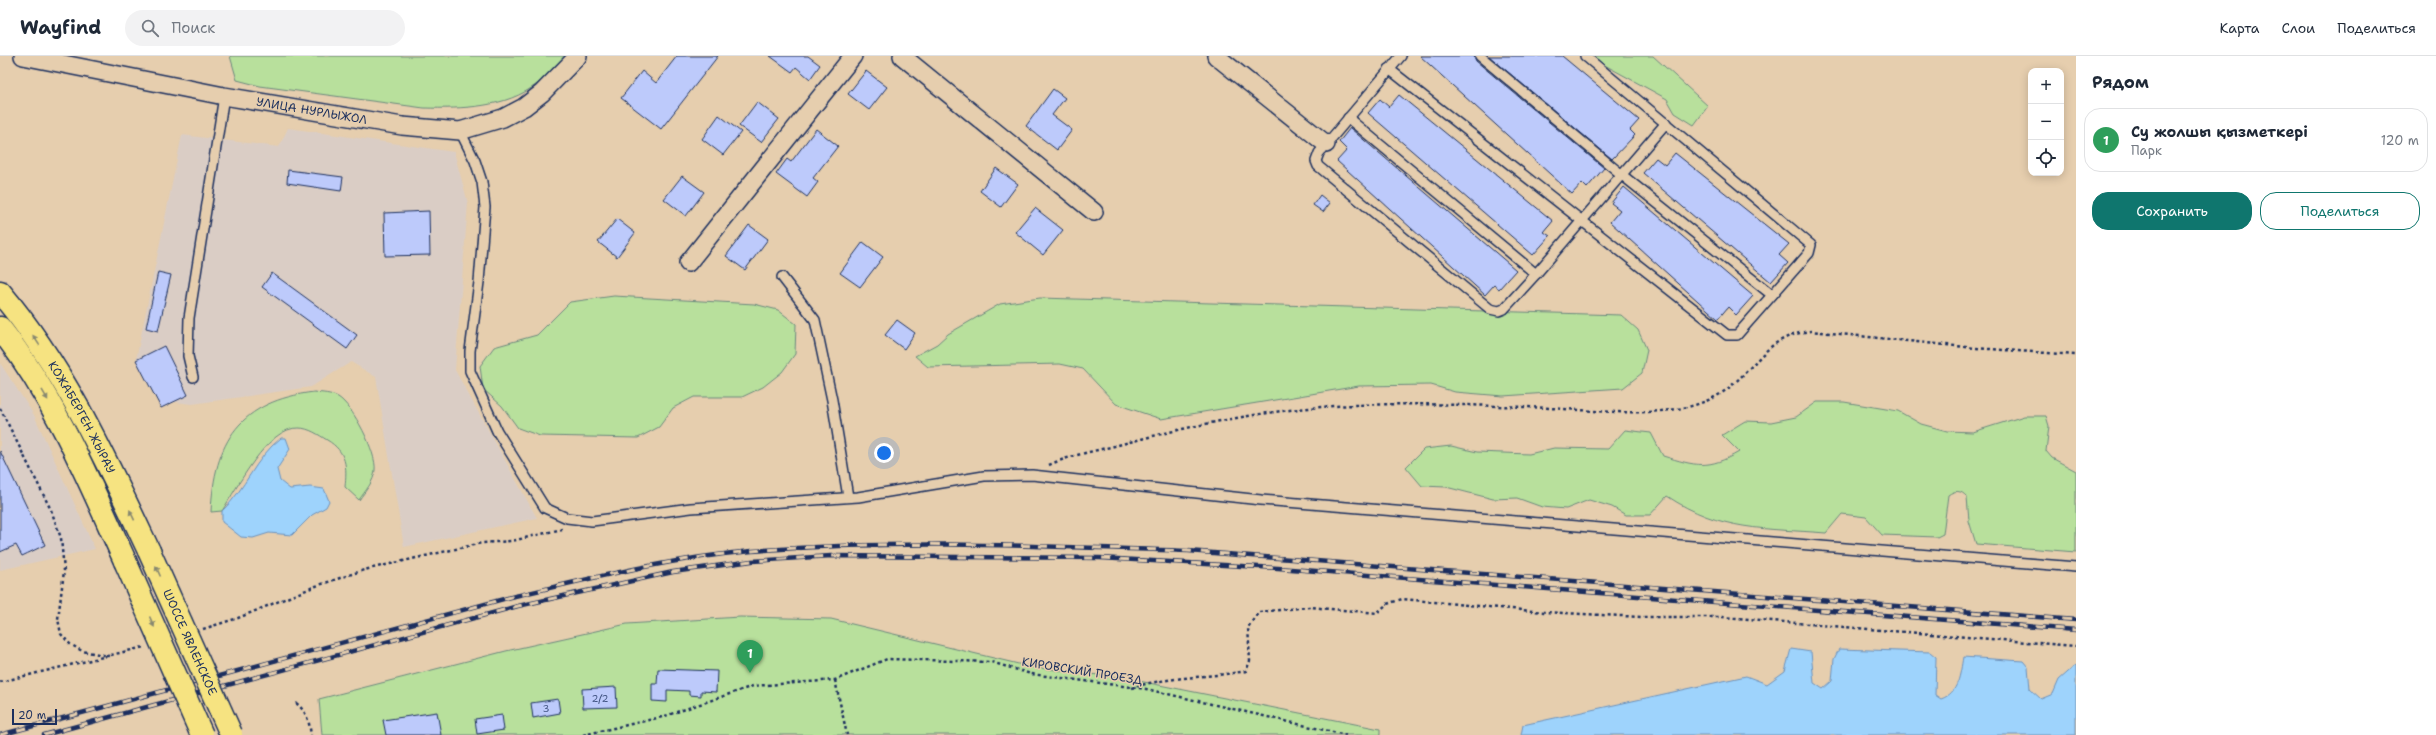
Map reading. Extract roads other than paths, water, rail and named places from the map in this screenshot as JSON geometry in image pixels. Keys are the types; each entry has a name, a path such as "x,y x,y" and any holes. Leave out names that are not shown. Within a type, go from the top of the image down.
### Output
{"highway":[{"name":"КОЖАБЕРГЕН ЖЫРАУ","path":"0,292 21,317 68,388 101,450 149,551"},
{"name":"КОЖАБЕРГЕН ЖЫРАУ","path":"0,328 35,378 57,416 125,561 202,735"},
{"name":"ШОССЕ ЯВЛЕНСКОЕ","path":"149,551 231,735"}],"street":[{"name":"УЛИЦА НУРЛЫЖОЛ","path":"23,56 224,96 402,126 460,131 503,118 524,107 542,94 578,56"},
{"path":"688,263 853,56"},
{"path":"902,56 1094,212"},
{"path":"1216,56 1326,144"}],"lane":[{"path":"1400,56 1317,156 1318,166 1490,309 1499,311 1504,309 1666,123"},
{"path":"1480,56 1622,175 1772,295"},
{"path":"1389,69 1730,336 1740,333 1809,253 1811,247 1809,242 1585,56"},
{"path":"193,377 188,345 189,318 224,96"},
{"path":"1348,118 1536,274"},
{"path":"460,131 475,161 482,182 485,207 479,282 470,351 470,371 497,431 545,508 567,518 592,521 691,508 848,497 984,476 1032,475 1261,500 2076,567"},
{"path":"782,277 815,320 832,400 848,497"}],"water":[{"path":"281,438 286,438 290,449 277,469 280,481 290,489 310,487 324,489 329,501 326,507 312,515 292,535 269,533 253,538 241,537 222,522 222,511 238,493 264,455"},
{"path":"1791,649 1811,652 1814,683 1823,689 1832,681 1834,659 1839,649 1930,652 1936,657 1935,695 1941,699 1947,696 1955,688 1958,682 1963,657 2023,661 2028,667 2030,689 2041,699 2053,694 2059,680 2076,665 2076,735 1521,735 1523,725 1746,676 1767,684 1785,671"}],"railway":[{"path":"0,735 515,596 574,582 692,558 752,551 806,547 915,544 1079,547 1188,551 2076,620"},
{"path":"44,735 518,606 673,572 752,561 831,556 1100,558 1278,568 2076,630"}],"place":[{"name":"Су жолшы қызметкері","path":"750,673"}]}
